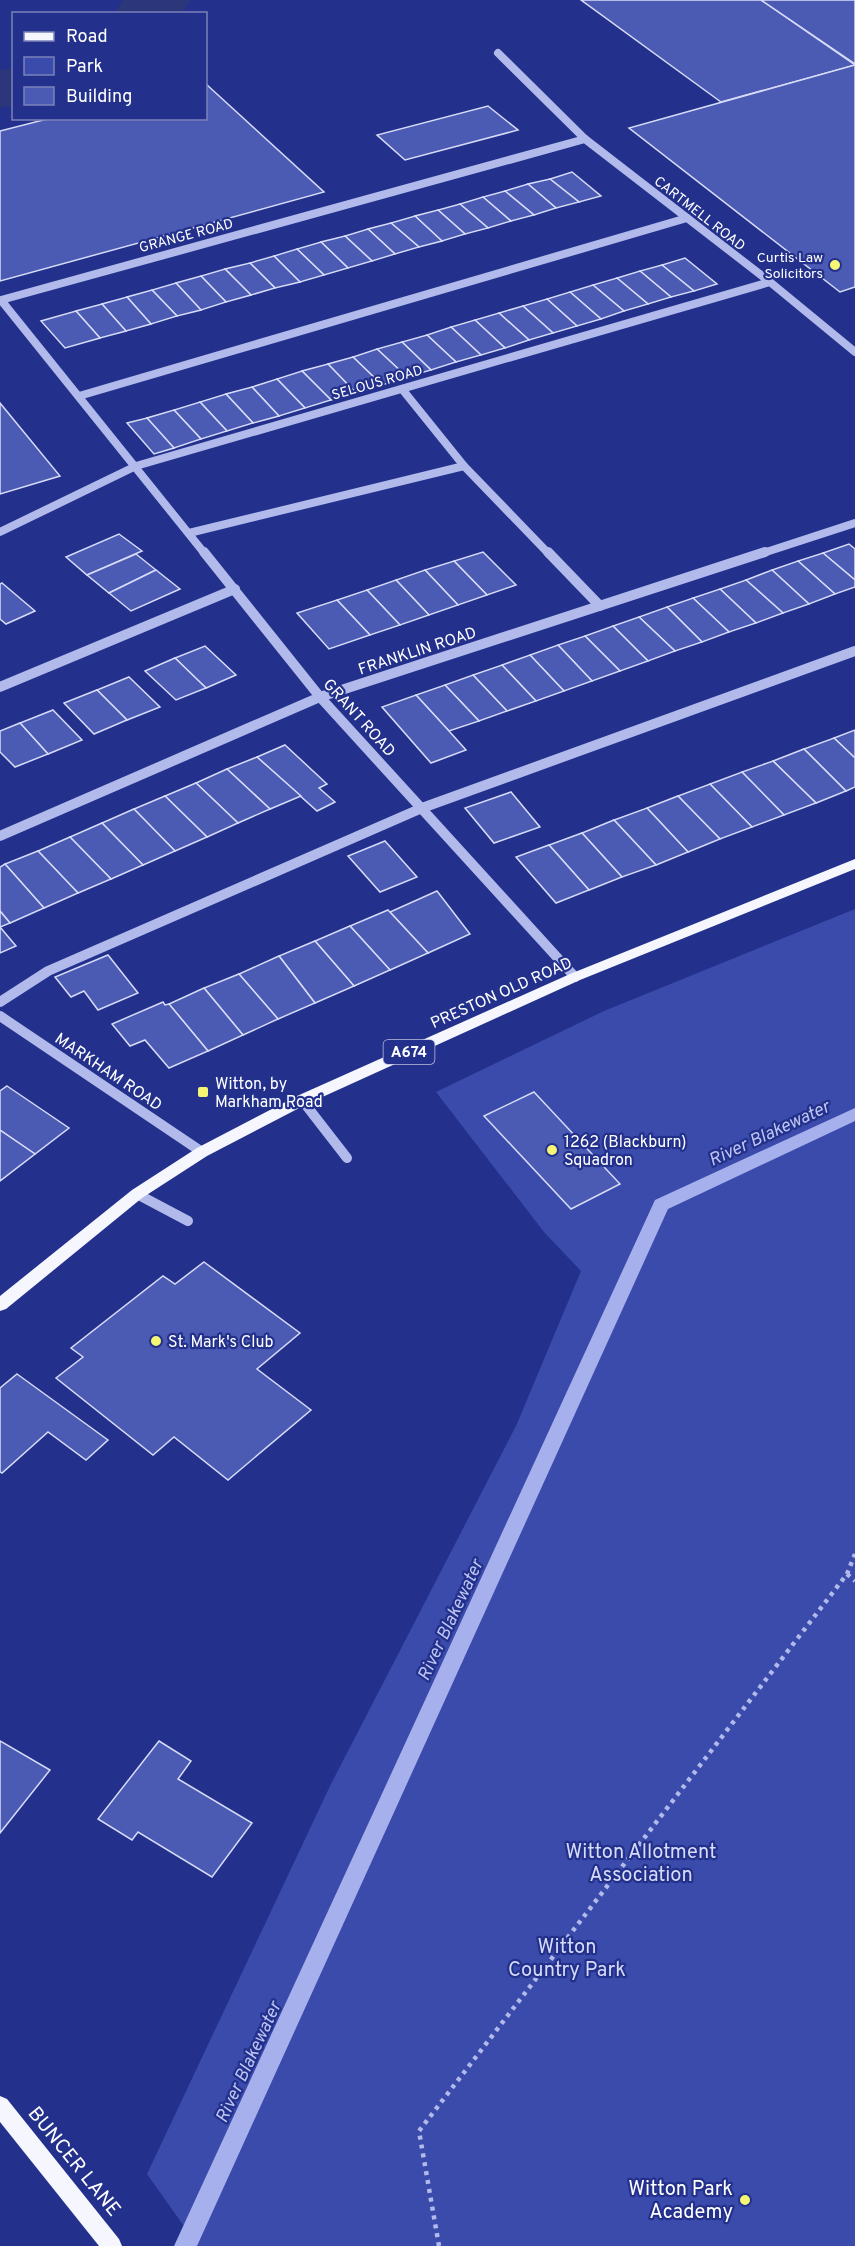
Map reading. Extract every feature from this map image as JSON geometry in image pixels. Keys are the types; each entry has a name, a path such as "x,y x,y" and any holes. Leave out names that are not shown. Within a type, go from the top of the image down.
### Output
{"main road":[{"name":"PRESTON OLD ROAD","path":"0,1305 137,1194 202,1152 302,1100 575,977 855,864"},
{"name":"BUNCER LANE","path":"0,2106 112,2246"}],"street":[{"name":"CARTMELL ROAD","path":"498,53 585,139 770,282 855,352"},
{"name":"GRANGE ROAD","path":"136,466 1,300 585,139"},
{"path":"79,396 687,218"},
{"name":"SELOUS ROAD","path":"0,532 136,466 770,282"},
{"path":"402,389 464,466 600,606"},
{"name":"GRANT ROAD","path":"136,466 320,697 575,977"},
{"path":"189,533 464,466"},
{"name":"FRANKLIN ROAD","path":"0,836 320,697 855,523"},
{"path":"0,687 235,589"},
{"path":"0,1002 48,971 422,808 855,651"},
{"name":"MARKHAM ROAD","path":"0,1016 202,1152"},
{"path":"302,1100 347,1158"},
{"path":"137,1194 188,1221"}],"path":[{"path":"439,2246 419,2131 848,1574 855,1554"},
{"path":"848,1574 855,1581"}],"green space":[{"name":"Witton Country Park","path":"855,909 855,2246 198,2246 147,2174 331,1784 516,1426 581,1271 544,1232 436,1092 604,1011"}],"building":[{"path":"581,0 761,0 855,65 721,102"},
{"path":"761,0 855,0 855,64"},
{"path":"855,65 855,287 840,292 629,128"},
{"path":"207,85 324,192 0,281 0,131 43,120 207,120"},
{"path":"488,106 518,130 405,160 377,135"},
{"path":"572,172 601,196 579,202 550,179"},
{"path":"550,179 579,202 556,208 528,184"},
{"path":"528,184 556,208 534,215 505,191"},
{"path":"505,191 534,215 511,221 483,197"},
{"path":"483,197 511,221 488,228 460,204"},
{"path":"460,204 488,228 465,234 438,210"},
{"path":"438,210 465,234 442,241 415,216"},
{"path":"415,216 442,241 419,247 391,223"},
{"path":"391,223 419,247 395,254 368,229"},
{"path":"368,229 395,254 372,261 345,236"},
{"path":"345,236 372,261 348,268 321,242"},
{"path":"321,242 348,268 324,275 297,249"},
{"path":"297,249 324,275 300,282 274,256"},
{"path":"274,256 300,282 275,288 250,263"},
{"path":"685,258 717,284 694,291 662,265"},
{"path":"250,263 275,288 251,295 225,269"},
{"path":"662,265 694,291 671,297 640,271"},
{"path":"225,269 251,295 226,302 201,276"},
{"path":"640,271 671,297 648,304 617,278"},
{"path":"201,276 226,302 201,310 176,283"},
{"path":"617,278 648,304 624,311 593,285"},
{"path":"176,283 201,310 177,316 152,290"},
{"path":"593,285 624,311 601,319 570,292"},
{"path":"152,290 177,316 151,324 127,297"},
{"path":"570,292 601,319 577,326 547,299"},
{"path":"127,297 151,324 126,331 102,304"},
{"path":"547,299 577,326 553,333 523,306"},
{"path":"102,304 126,331 100,338 76,311"},
{"path":"523,306 553,333 529,340 499,313"},
{"path":"76,311 100,338 65,348 41,321"},
{"path":"499,313 529,340 505,348 475,320"},
{"path":"475,320 505,348 481,355 451,327"},
{"path":"451,327 481,355 456,362 427,335"},
{"path":"427,335 456,362 431,370 402,342"},
{"path":"402,342 431,370 407,377 377,349"},
{"path":"377,349 407,377 382,385 353,357"},
{"path":"353,357 382,385 356,393 328,364"},
{"path":"328,364 356,393 331,400 302,371"},
{"path":"302,371 331,400 305,408 277,379"},
{"path":"277,379 305,408 279,416 252,387"},
{"path":"252,387 279,416 253,423 226,394"},
{"path":"226,394 253,423 227,431 200,402"},
{"path":"200,402 227,431 201,439 174,410"},
{"path":"0,403 60,476 0,494"},
{"path":"174,410 201,439 174,448 147,418"},
{"path":"147,418 174,448 154,454 127,423"},
{"path":"119,534 142,551 87,575 66,557"},
{"path":"849,544 855,549 855,580 823,553"},
{"path":"483,552 516,585 487,595 454,561"},
{"path":"823,553 855,580 855,587 835,594 798,561"},
{"path":"136,554 156,570 109,593 87,575"},
{"path":"454,561 487,595 458,605 425,570"},
{"path":"798,561 835,594 809,604 772,570"},
{"path":"156,570 180,589 131,611 109,593"},
{"path":"425,570 458,605 429,615 396,580"},
{"path":"772,570 809,604 783,613 746,580"},
{"path":"396,580 429,615 400,625 367,590"},
{"path":"746,580 783,613 756,623 720,589"},
{"path":"2,583 35,611 6,624 0,619 0,584"},
{"path":"720,589 756,623 729,632 693,598"},
{"path":"367,590 400,625 370,635 337,600"},
{"path":"693,598 729,632 702,642 667,607"},
{"path":"337,600 370,635 329,649 297,613"},
{"path":"667,607 702,642 675,651 639,617"},
{"path":"639,617 675,651 648,661 613,626"},
{"path":"613,626 648,661 620,671 585,636"},
{"path":"585,636 620,671 592,681 558,645"},
{"path":"558,645 592,681 564,691 530,655"},
{"path":"205,646 236,675 206,688 175,658"},
{"path":"530,655 564,691 536,701 502,665"},
{"path":"175,658 206,688 176,700 145,671"},
{"path":"502,665 536,701 507,711 473,675"},
{"path":"473,675 507,711 479,721 445,685"},
{"path":"129,677 160,707 127,720 97,690"},
{"path":"445,685 479,721 449,731 416,695"},
{"path":"97,690 127,720 94,734 64,703"},
{"path":"416,695 466,750 431,763 382,707"},
{"path":"53,710 82,740 48,754 20,723"},
{"path":"20,723 48,754 15,767 0,752 0,731"},
{"path":"855,730 855,758 834,738"},
{"path":"834,738 855,758 855,787 846,791 804,749"},
{"path":"285,745 327,784 319,788 335,802 317,811 257,757"},
{"path":"804,749 846,791 816,803 773,761"},
{"path":"257,757 301,796 270,809 227,769"},
{"path":"773,761 816,803 784,815 742,772"},
{"path":"227,769 270,809 238,823 196,783"},
{"path":"742,772 784,815 752,827 710,784"},
{"path":"196,783 238,823 207,837 165,796"},
{"path":"710,784 752,827 720,839 678,796"},
{"path":"511,792 540,827 494,843 465,808"},
{"path":"165,796 207,837 175,851 134,809"},
{"path":"678,796 720,839 688,852 647,808"},
{"path":"647,808 688,852 656,865 614,820"},
{"path":"134,809 175,851 143,865 102,823"},
{"path":"614,820 656,865 622,877 582,833"},
{"path":"102,823 143,865 111,879 70,837"},
{"path":"582,833 622,877 589,890 549,845"},
{"path":"70,837 111,879 78,893 38,851"},
{"path":"385,841 417,877 380,892 348,856"},
{"path":"549,845 589,890 556,903 516,857"},
{"path":"38,851 78,893 44,908 5,864"},
{"path":"5,864 44,908 10,923 0,911 0,867"},
{"path":"437,891 470,934 428,953 390,912"},
{"path":"388,910 428,953 390,970 350,926"},
{"path":"0,911 10,923 0,927"},
{"path":"350,926 390,970 354,986 315,941"},
{"path":"0,927 16,946 0,953"},
{"path":"315,941 354,986 315,1003 279,956"},
{"path":"108,955 138,993 98,1010 84,991 71,997 55,977"},
{"path":"279,956 315,1003 278,1019 239,974"},
{"path":"239,974 278,1019 243,1035 204,988"},
{"path":"204,988 243,1035 208,1051 169,1004"},
{"path":"163,1002 165,1005 169,1004 208,1051 169,1068 145,1040 130,1046 112,1024"},
{"path":"7,1086 69,1128 35,1154 0,1130 0,1091"},
{"name":"1262 (Blackburn) Squadron","path":"534,1092 620,1184 571,1209 484,1116"},
{"path":"0,1130 35,1154 0,1181"},
{"path":"204,1262 300,1333 257,1369 311,1410 228,1480 174,1437 153,1455 56,1378 83,1357 71,1348 163,1276 175,1284"},
{"path":"17,1374 108,1440 86,1460 48,1432 2,1473 0,1472 0,1388"},
{"path":"0,1741 50,1770 0,1833"},
{"path":"159,1741 191,1761 178,1779 252,1823 212,1877 138,1832 132,1840 98,1819"}],"waterway":[{"path":"146,12 160,0"},
{"path":"0,89 12,86"},
{"name":"River Blakewater","path":"185,2246 661,1205 855,1114"}],"place":[{"name":"Curtis Law Solicitors","path":"835,265"},
{"name":"Witton, by Markham Road","path":"203,1092"},
{"name":"1262 (Blackburn) Squadron","path":"552,1150"},
{"name":"St. Mark's Club","path":"156,1341"},
{"name":"Witton Park Academy","path":"745,2200"}],"park label":[{"name":"Witton Allotment Association","path":"641,1862"}]}
